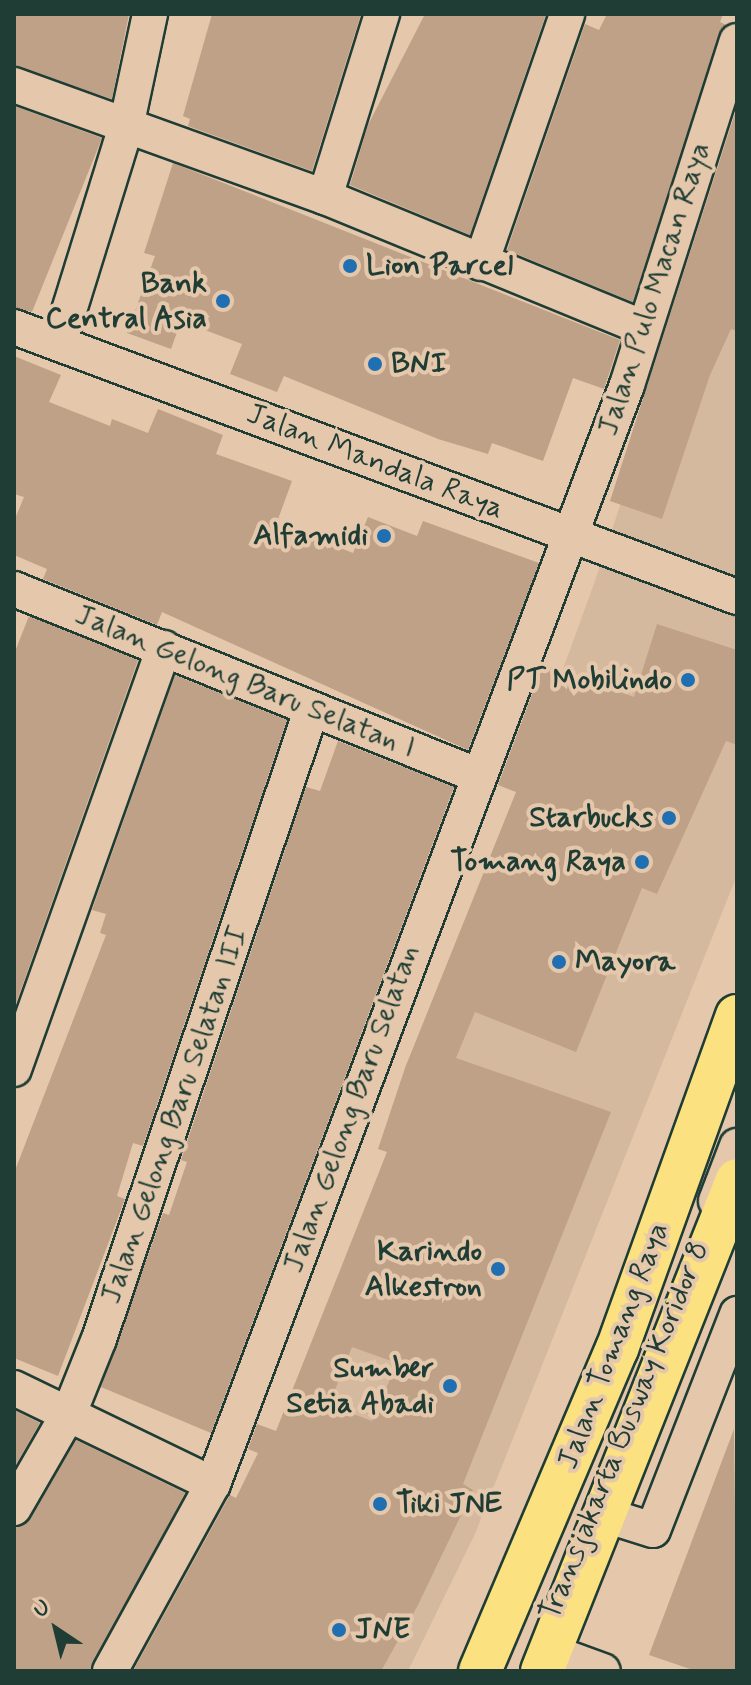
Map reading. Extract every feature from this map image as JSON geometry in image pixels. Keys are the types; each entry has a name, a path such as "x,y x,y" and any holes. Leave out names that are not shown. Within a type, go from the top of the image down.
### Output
{"main road":[{"name":"Jalan Tomang Raya","path":"480,1671 617,1349 737,1016"},
{"name":"Jalan Tomang Raya","path":"541,1665 605,1515 737,1180"}],"street":[{"path":"59,343 126,127 150,14"},
{"path":"325,197 382,14"},
{"path":"481,263 567,14"},
{"name":"Jalan Pulo Macan Raya","path":"569,536 737,41"},
{"path":"14,85 325,197 642,327"},
{"name":"Jalan Mandala Raya","path":"14,327 737,597"},
{"name":"Jalan Gelong Baru Selatan","path":"110,1671 213,1484 569,536"},
{"name":"Jalan Gelong Baru Selatan I","path":"14,589 164,648 311,711 477,775"},
{"path":"14,1069 164,648"},
{"name":"Jalan Gelong Baru Selatan III","path":"14,1508 70,1411 311,711"},
{"name":"Transjakarta Busway Koridor 8","path":"493,1671 597,1431 737,1058"},
{"name":"Transjakarta Busway Koridor 8","path":"541,1665 737,1146"},
{"path":"605,1515 653,1530 737,1314"},
{"path":"669,1353 716,1362"},
{"path":"14,1388 70,1411 213,1484"},
{"path":"541,1665 603,1671"}],"shaded area":[{"path":"737,152 737,875 475,1534 408,1671 159,1671 274,1461 595,581"}],"building":[{"path":"14,14 129,14 112,99 14,66"},
{"path":"212,14 361,14 312,171 188,126 190,119 183,116"},
{"path":"425,14 546,14 470,235 350,185 368,125"},
{"path":"607,14 723,14 720,22 726,25 633,302 507,250 585,24 599,30"},
{"path":"14,106 102,138 32,312 14,308"},
{"path":"737,107 737,331 731,329 710,375 662,519 610,501"},
{"path":"173,163 620,340 604,389 573,378 543,461 492,443 488,454 438,439 284,376 277,392 230,374 242,344 181,321 171,349 127,333 155,256 144,253"},
{"path":"14,356 61,375 49,402 110,426 112,419 148,433 158,409 223,435 216,454 292,481 277,522 353,553 368,517 417,536 423,521 539,563 468,750 162,612 157,625 43,579 47,569 14,555 14,521 24,497 14,494"},
{"path":"29,616 138,660 14,1009 14,654"},
{"path":"657,624 737,650 737,745 726,741 657,894 642,888 576,1052 475,1012 456,1058 611,1112 463,1484 473,1490 418,1605 381,1671 133,1671 230,1495 236,1498 258,1453 248,1449 257,1424 276,1431 387,1152 378,1149 405,1068 516,792 498,785 543,665 634,697","holes":["352,1347 397,1363 372,1421 329,1405"]},
{"path":"175,675 287,720 143,1146 133,1143 117,1196 125,1199 58,1376 14,1358 14,1173 106,935 100,933 106,914 92,910"},
{"path":"338,741 454,787 211,1433 101,1387 163,1213 169,1215 187,1162 181,1160 306,787 320,791"},
{"path":"14,1410 40,1423 14,1468"},
{"path":"734,1429 737,1671 696,1671 649,1655"},
{"path":"76,1440 185,1493 90,1671 14,1671 14,1528 31,1518"}],"place":[{"name":"Lion Parcel","path":"350,266"},
{"name":"Bank Central Asia","path":"223,301"},
{"name":"BNI","path":"375,364"},
{"name":"Alfamidi","path":"384,536"},
{"name":"PT Mobilindo","path":"688,680"},
{"name":"Starbucks","path":"669,818"},
{"name":"Tomang Raya","path":"642,862"},
{"name":"Mayora","path":"559,962"},
{"name":"Karindo Alkestron","path":"498,1269"},
{"name":"Sumber Setia Abadi","path":"450,1386"},
{"name":"Tiki JNE","path":"380,1504"},
{"name":"JNE","path":"339,1630"}]}
